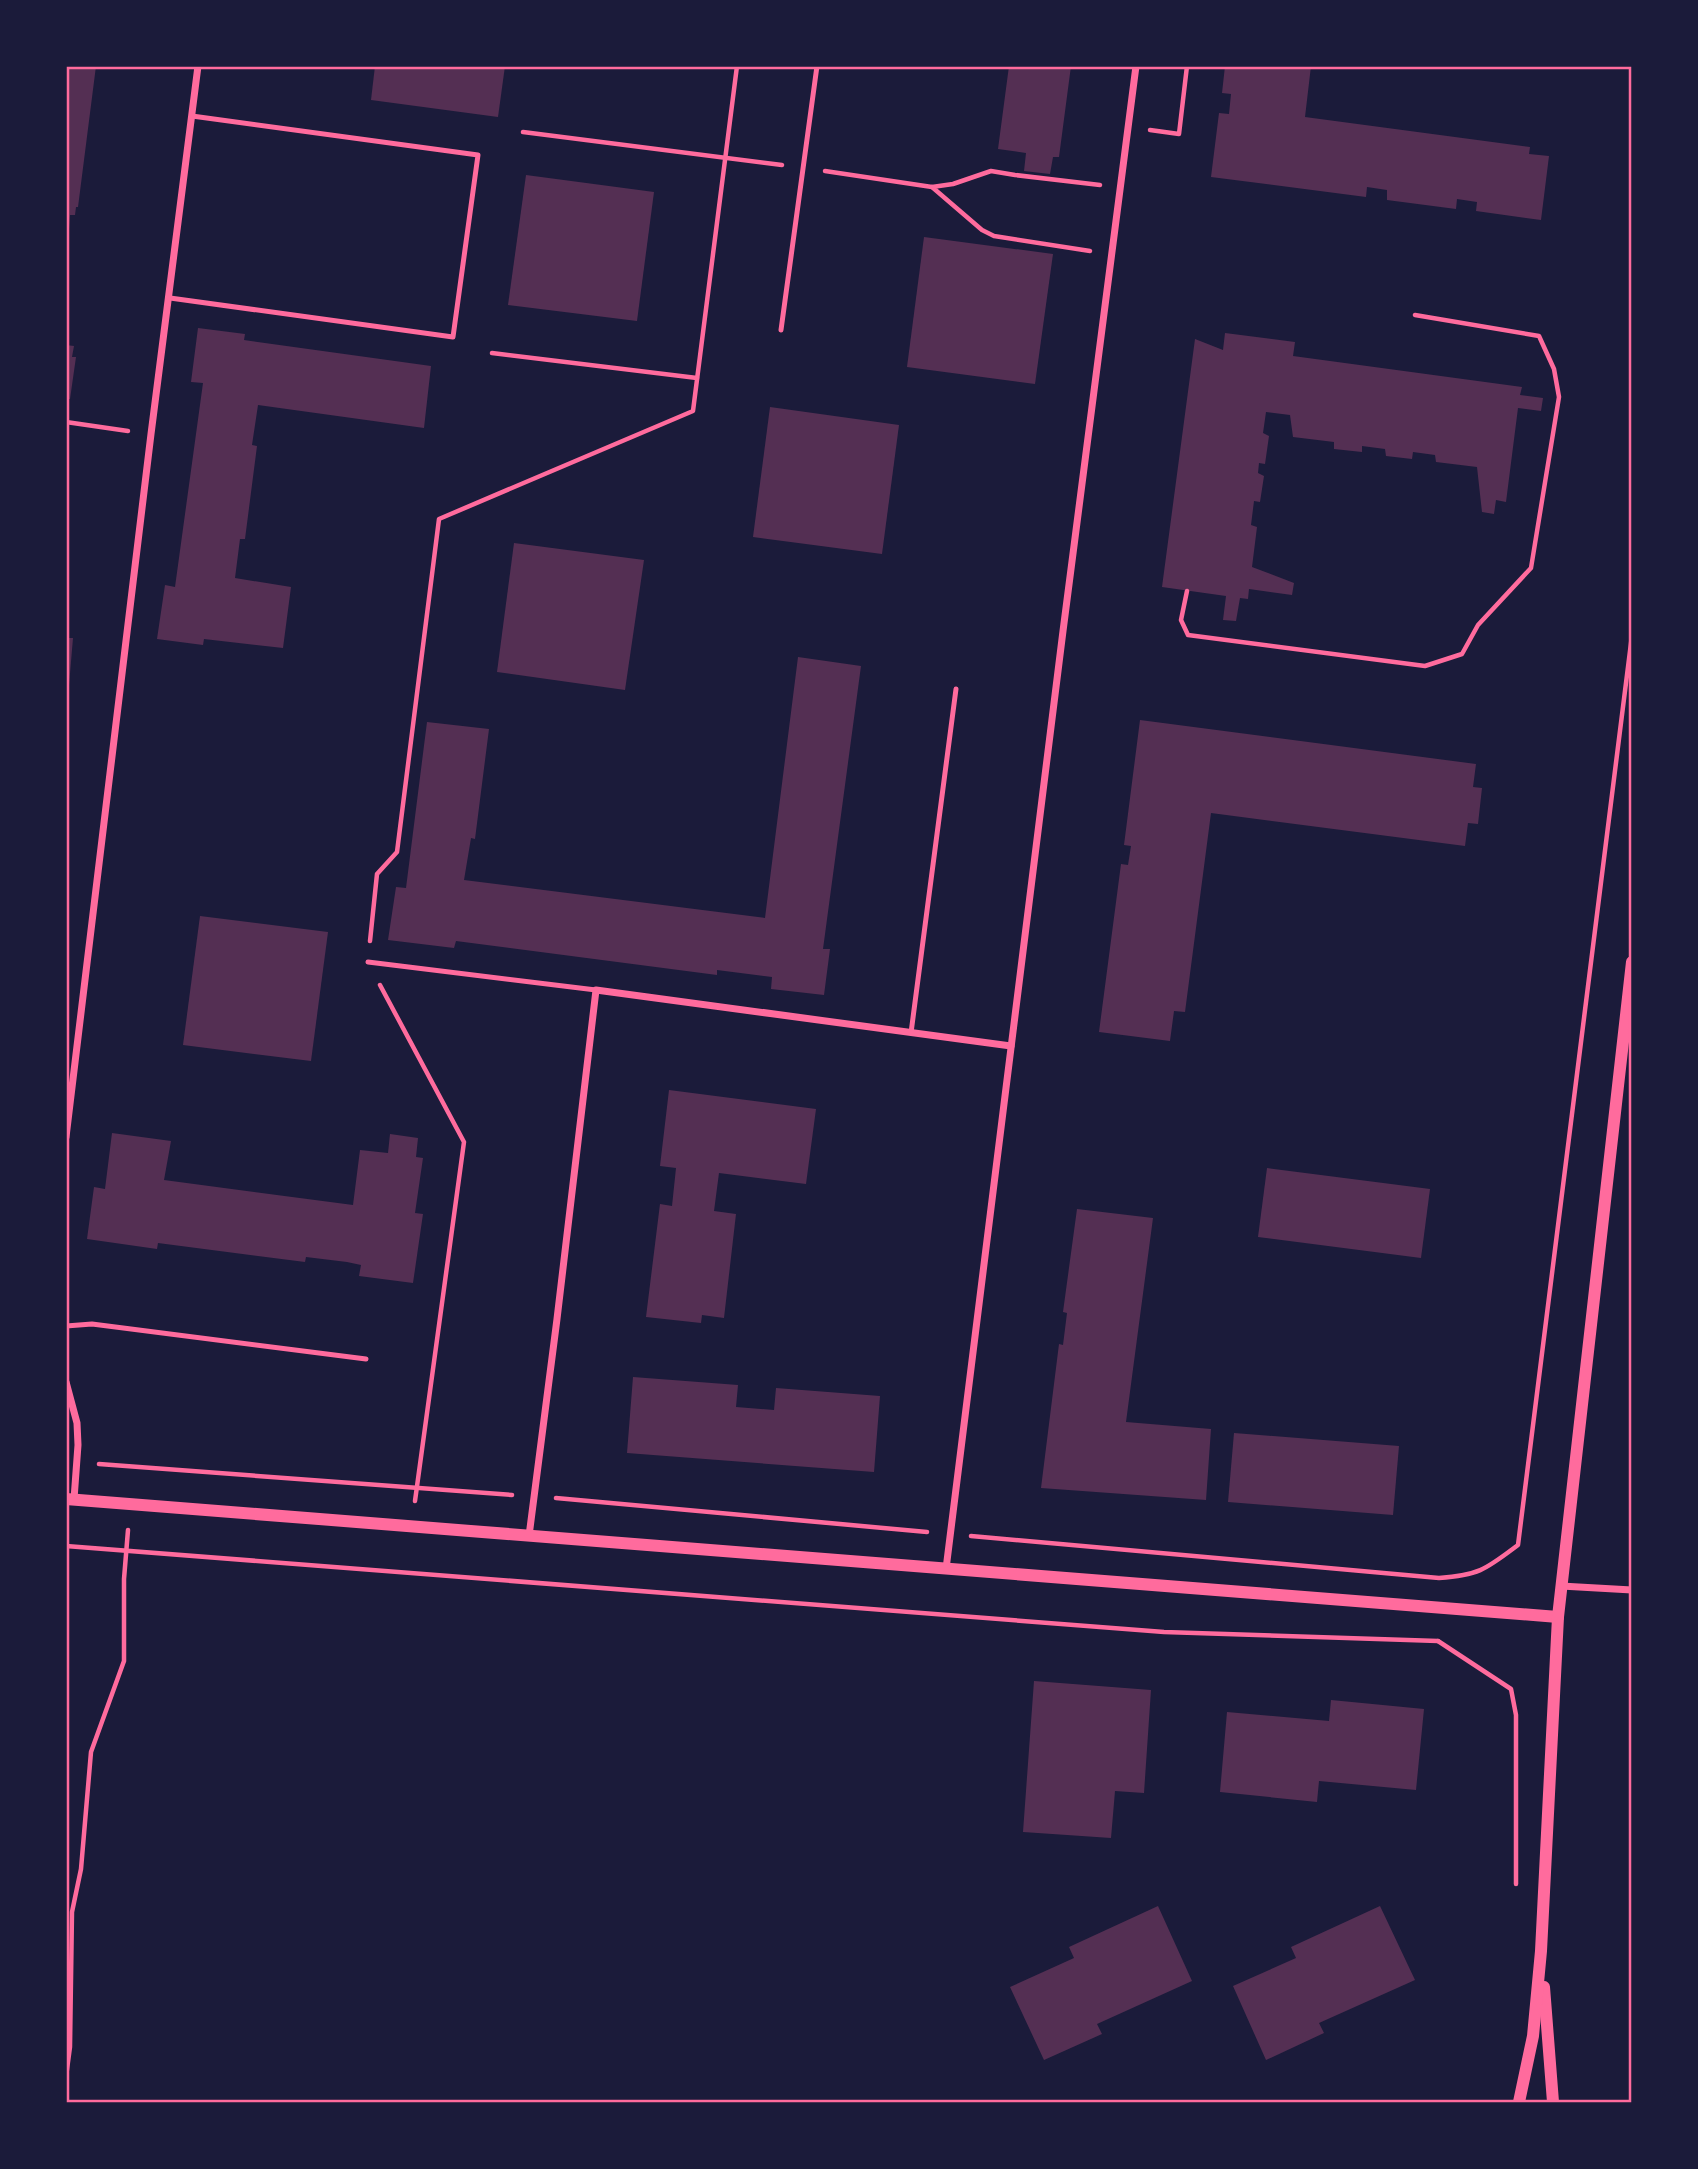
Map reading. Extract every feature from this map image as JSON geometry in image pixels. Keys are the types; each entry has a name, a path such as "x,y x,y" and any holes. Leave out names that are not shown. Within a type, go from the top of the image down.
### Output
{"street":[{"path":"66,1137 198,66"},
{"path":"946,1569 1136,66"},
{"path":"1519,2102 1533,2036 1541,1951 1561,1586 1632,962"},
{"path":"529,1536 558,1320 596,990 1011,1045"},
{"path":"66,1381 77,1423 76,1462 70,1499 1558,1617"},
{"path":"1561,1586 1632,1590"},
{"path":"1541,1951 1553,2102"}],"lane":[{"path":"781,330 817,66"},
{"path":"170,298 453,337 478,155 192,116"},
{"path":"911,1033 956,689"},
{"path":"368,962 596,990"},
{"path":"66,1326 92,1324 366,1359"}],"path":[{"path":"412,1527 464,1142 368,962 377,874 397,852 439,519 693,411 737,66"},
{"path":"1128,128 1179,134 1187,66"},
{"path":"523,132 803,167 932,187 953,184 991,170 1121,187"},
{"path":"932,187 982,230 994,236 1111,254"},
{"path":"1187,591 1181,620 1188,635 1425,666 1461,654 1478,625 1531,568 1559,397 1554,369 1539,337 1415,315"},
{"path":"492,353 697,378"},
{"path":"66,422 151,434"},
{"path":"76,1462 534,1496 1439,1578 1466,1576 1486,1569 1518,1545 1632,635"},
{"path":"66,2077 72,1912 81,1869 91,1752 124,1661 124,1579 130,1504"},
{"path":"66,1546 1164,1632 1438,1641 1511,1689 1516,1714 1516,1889"}],"building":[{"path":"66,66 96,66 78,207 75,215 70,215 68,243 66,243"},
{"path":"375,66 505,66 498,117 371,100"},
{"path":"1009,66 1071,66 1059,157 1053,157 1050,174 1024,171 1026,153 998,149"},
{"path":"1225,66 1311,66 1305,117 1530,147 1529,154 1549,156 1541,220 1476,211 1477,202 1457,199 1456,209 1387,200 1387,190 1367,187 1366,197 1211,177 1219,113 1229,114 1231,94 1222,93"},
{"path":"526,175 654,192 637,321 508,305"},
{"path":"924,237 1053,254 1035,384 907,367"},
{"path":"198,328 245,334 244,340 431,366 424,428 258,405 252,445 257,446 245,539 240,539 235,578 291,587 283,648 204,639 203,645 157,639 165,585 175,587 203,383 191,382"},
{"path":"1225,333 1295,342 1293,356 1522,387 1520,395 1543,398 1541,411 1518,408 1506,502 1496,500 1494,514 1482,512 1477,467 1436,462 1435,455 1413,452 1412,459 1386,456 1385,449 1362,446 1362,452 1334,449 1334,442 1293,437 1290,415 1266,412 1263,433 1269,436 1265,464 1259,463 1258,473 1264,476 1260,502 1254,501 1251,525 1257,527 1252,567 1294,583 1292,595 1249,589 1248,599 1240,598 1236,621 1223,620 1226,596 1162,587 1195,339 1223,350"},
{"path":"66,345 74,346 72,357 76,357 70,399 66,399"},
{"path":"770,407 899,425 882,554 753,537"},
{"path":"514,543 644,560 625,690 497,672"},
{"path":"66,638 73,638 68,697 66,697"},
{"path":"798,657 861,666 823,949 830,949 824,995 771,989 772,977 717,970 717,975 456,941 454,948 388,940 396,887 406,888 427,722 489,729 475,839 471,838 464,880 765,918"},
{"path":"1140,720 1476,764 1473,787 1482,788 1478,824 1468,823 1465,846 1211,813 1185,1012 1174,1011 1170,1041 1099,1032 1121,864 1128,865 1131,846 1124,845"},
{"path":"200,916 328,932 311,1061 183,1045"},
{"path":"669,1090 816,1109 806,1184 719,1173 714,1211 736,1214 724,1318 702,1315 701,1323 646,1317 660,1204 672,1206 676,1168 660,1166"},
{"path":"112,1133 171,1141 164,1180 353,1205 360,1150 388,1153 390,1134 418,1138 416,1157 423,1158 415,1213 423,1214 413,1283 359,1276 361,1265 347,1262 306,1257 305,1262 158,1243 157,1249 87,1239 94,1187 105,1189"},
{"path":"1267,1168 1430,1189 1421,1258 1258,1237"},
{"path":"1077,1209 1153,1218 1126,1422 1211,1429 1206,1500 1041,1488 1059,1344 1063,1345 1067,1313 1063,1312"},
{"path":"633,1377 738,1385 736,1407 774,1410 776,1388 880,1396 874,1472 627,1453"},
{"path":"1234,1433 1399,1446 1393,1515 1228,1502"},
{"path":"1034,1681 1151,1690 1144,1793 1115,1791 1111,1838 1023,1832"},
{"path":"1331,1700 1424,1709 1416,1790 1319,1781 1317,1802 1220,1792 1227,1712 1329,1721"},
{"path":"1158,1906 1192,1981 1097,2024 1102,2034 1044,2060 1010,1987 1074,1958 1069,1947"},
{"path":"1380,1906 1415,1980 1319,2023 1324,2033 1266,2060 1233,1986 1296,1958 1291,1947"}]}
